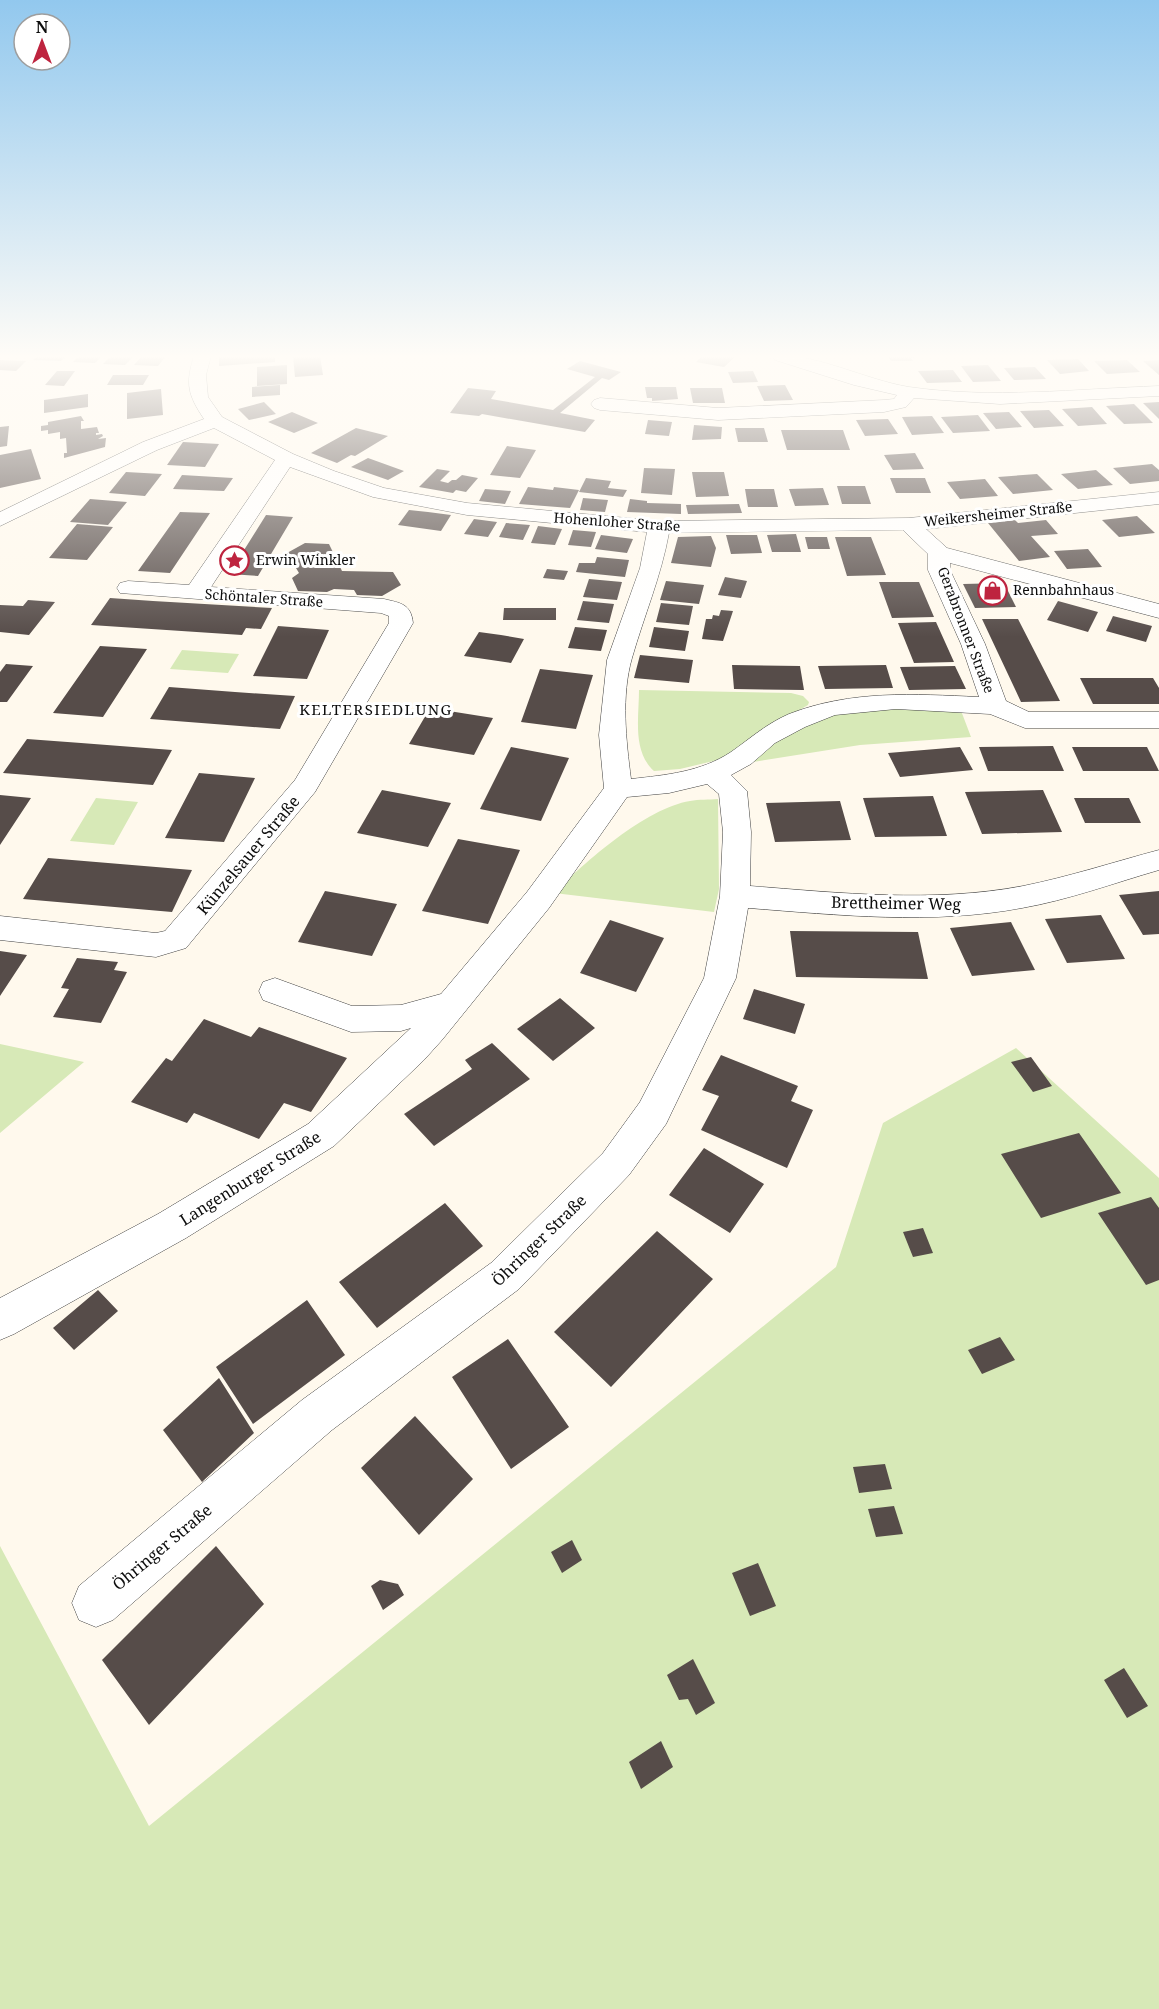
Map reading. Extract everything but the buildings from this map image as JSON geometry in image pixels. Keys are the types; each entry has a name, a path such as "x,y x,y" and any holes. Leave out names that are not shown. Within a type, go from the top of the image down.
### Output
{"street":[{"path":"0,520 142,450"},
{"name":"Hohenloher Straße","path":"270,450 327,475 380,494 467,509 659,527 909,524"},
{"path":"195,593 286,458"},
{"name":"Weikersheimer Straße","path":"909,524 1159,498"},
{"path":"909,524 939,553 1159,611"},
{"path":"659,527 651,568 620,660 616,680 612,735 618,789 669,784 712,774 741,758 766,737 831,708 896,701 995,706 1025,720 1159,720"},
{"name":"Gerabronner Straße","path":"939,553 939,570 973,644 995,706"},
{"name":"Schöntaler Straße","path":"128,588 384,606 400,612"},
{"name":"Künzelsauer Straße","path":"0,928 156,945 181,936 305,786 401,623 400,612"},
{"name":"Öhringer Straße","path":"96,1603 317,1415 505,1276 616,1164 653,1113 720,978 735,896 737,832 733,791 712,774"},
{"name":"Langenburger Straße","path":"0,1320 172,1226 321,1135 412,1050 538,900 618,789"},
{"name":"Brettheimer Weg","path":"735,896 843,904 948,906 1023,897 1159,860"},
{"path":"275,991 351,1019 401,1018 450,1004"}],"green space":[{"path":"182,650 239,654 228,673 170,669"},
{"path":"639,690 791,693 803,696 809,702 808,705 762,732 726,758 680,769 654,771 642,754 640,744"},
{"path":"851,708 960,708 971,737 860,745 753,762 762,752 785,735"},
{"path":"96,798 138,802 114,845 70,841"},
{"path":"718,799 719,889 714,912 554,893 599,852 655,814 690,801"},
{"path":"0,1044 84,1062 0,1133"},
{"path":"1016,1048 1159,1178 1159,2009 0,2009 0,1546 149,1826 836,1267 883,1123"}],"place":[{"name":"Erwin Winkler","path":"235,560"},
{"name":"Rennbahnhaus","path":"992,590"}],"district":[{"name":"KELTERSIEDLUNG","path":"376,710"}]}
